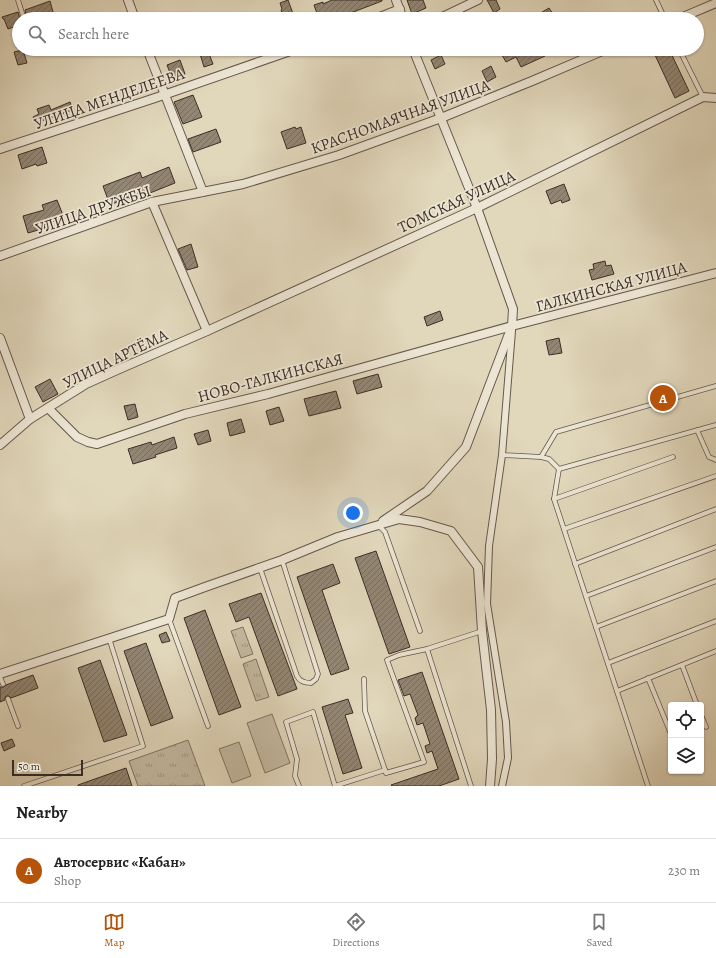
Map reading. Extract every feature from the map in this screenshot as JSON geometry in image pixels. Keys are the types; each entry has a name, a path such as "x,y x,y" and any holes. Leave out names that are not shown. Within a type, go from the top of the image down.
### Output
{"street":[{"path":"128,0 132,12"},
{"path":"396,0 401,12"},
{"path":"453,12 478,0"},
{"path":"695,12 716,3"},
{"path":"392,12 400,9"},
{"path":"150,56 200,192"},
{"name":"УЛИЦА МЕНДЕЛЕЕВА","path":"0,149 276,56"},
{"path":"416,56 477,208 513,309 502,455 489,546 487,604 506,722 508,758 502,786"},
{"name":"КРАСНОМАЯЧНАЯ УЛИЦА","path":"200,192 243,184 339,155 441,118 590,56"},
{"path":"703,97 716,98"},
{"name":"ТОМСКАЯ УЛИЦА","path":"207,330 477,208 703,97"},
{"name":"УЛИЦА ДРУЖБЫ","path":"0,256 152,202 200,192"},
{"path":"152,202 207,330"},
{"name":"ГАЛКИНСКАЯ УЛИЦА","path":"512,326 716,272"},
{"path":"376,526 426,491 466,447 512,326"},
{"name":"НОВО-ГАЛКИНСКАЯ","path":"48,408 77,437 97,444 185,414 268,394 512,326"},
{"name":"УЛИЦА АРТЁМА","path":"0,445 30,419 86,384 207,330"},
{"path":"0,338 30,419"},
{"path":"0,676 169,619 175,598 282,560 338,537 399,519 420,522 451,531 478,568 482,631 491,710 492,760 490,786"}],"lane":[{"path":"18,0 22,12"},
{"path":"656,0 662,12"},
{"path":"682,56 703,97"},
{"path":"541,457 556,432 716,386"},
{"path":"559,470 716,425"},
{"path":"697,430 708,457 716,460"},
{"path":"502,455 541,457 548,459 559,470"},
{"path":"554,499 673,457"},
{"path":"559,470 554,499 648,786"},
{"path":"564,529 716,476"},
{"path":"575,564 716,509"},
{"path":"376,526 380,527 385,532 420,631"},
{"path":"586,596 716,546"},
{"path":"260,567 297,676 305,683 311,683 316,679 318,674 282,560"},
{"path":"596,627 716,581"},
{"path":"169,619 208,726"},
{"path":"608,663 716,621"},
{"path":"364,679 365,711 386,774 424,762 387,660 482,631"},
{"path":"24,786 143,746 109,638"},
{"path":"427,649 471,786"},
{"path":"617,691 716,651"},
{"path":"682,665 696,702"},
{"path":"0,676 3,684"},
{"path":"648,678 668,727"},
{"path":"8,699 18,726"},
{"path":"299,786 295,776 297,759 286,722 313,712 336,786 385,770"},
{"path":"704,722 706,727"}],"green space":[{"path":"243,627 253,654 241,658 231,631"},
{"path":"256,659 269,697 256,701 243,664"},
{"path":"272,714 290,763 265,773 247,723"},
{"path":"188,740 205,786 138,786 129,761"},
{"path":"239,742 251,776 232,783 219,749"}],"building":[{"path":"288,0 292,12 282,12 280,3"},
{"path":"332,0 382,0 353,12 316,12 314,5 323,2 323,4"},
{"path":"407,0 423,0 426,8 417,12 411,12"},
{"path":"487,0 496,0 500,9 493,12"},
{"path":"50,1 53,12 25,12 25,10"},
{"path":"549,8 552,12 542,12"},
{"path":"12,14 12,28 8,29 2,17"},
{"path":"15,56 25,56 27,63 18,65"},
{"path":"201,56 210,56 213,64 204,67"},
{"path":"441,56 445,64 435,69 431,60"},
{"path":"503,56 545,56 521,67 516,57 506,62"},
{"path":"655,56 672,56 689,91 675,98"},
{"path":"180,60 185,74 172,78 167,65"},
{"path":"491,66 496,77 487,82 482,71"},
{"path":"193,95 202,117 183,124 174,102"},
{"path":"70,102 73,110 35,123 33,117 39,114 37,109 49,105 51,110"},
{"path":"295,127 296,129 301,127 306,143 287,149 281,132"},
{"path":"216,129 221,142 193,152 188,139"},
{"path":"42,147 47,163 37,166 36,164 22,169 18,155"},
{"path":"169,167 175,183 150,193 130,199 129,197 110,205 103,186 140,172 142,178"},
{"path":"564,184 570,200 562,203 561,200 551,204 546,191"},
{"path":"57,200 63,215 61,218 44,225 45,228 28,233 23,216 44,210 42,205"},
{"path":"191,244 198,267 187,270 178,249"},
{"path":"605,261 606,266 611,265 614,274 592,280 589,270 594,269 593,264"},
{"path":"440,311 443,320 427,326 424,317"},
{"path":"559,338 562,353 549,355 546,341"},
{"path":"378,374 382,387 357,394 353,381"},
{"path":"50,379 58,394 43,402 35,387"},
{"path":"336,391 341,408 309,416 304,399"},
{"path":"135,404 138,417 128,420 124,406"},
{"path":"279,407 284,421 270,425 266,411"},
{"path":"241,419 245,432 230,436 227,423"},
{"path":"208,430 211,441 198,445 194,434"},
{"path":"174,437 177,448 155,455 156,457 133,464 128,449 151,442 152,445"},
{"path":"376,551 410,647 389,654 355,558"},
{"path":"333,564 340,583 322,590 349,669 331,675 297,577"},
{"path":"261,593 297,689 278,696 249,617 236,622 229,604"},
{"path":"205,610 241,707 219,715 184,618"},
{"path":"166,632 170,641 162,643 159,635"},
{"path":"146,643 173,718 151,726 124,651"},
{"path":"100,660 127,735 104,742 78,668"},
{"path":"422,672 459,779 439,786 392,786 391,785 438,769 432,751 427,753 425,746 430,744 423,723 417,725 415,718 418,715 410,694 404,696 398,680"},
{"path":"33,675 38,688 11,698 6,696 5,700 0,702 0,687 4,687"},
{"path":"348,699 353,713 345,715 362,768 343,774 322,707"},
{"path":"12,739 15,746 4,751 1,743"},
{"path":"126,768 132,786 78,786 78,785"}],"place":[{"name":"Автосервис «Кабан»","path":"663,398"}]}
